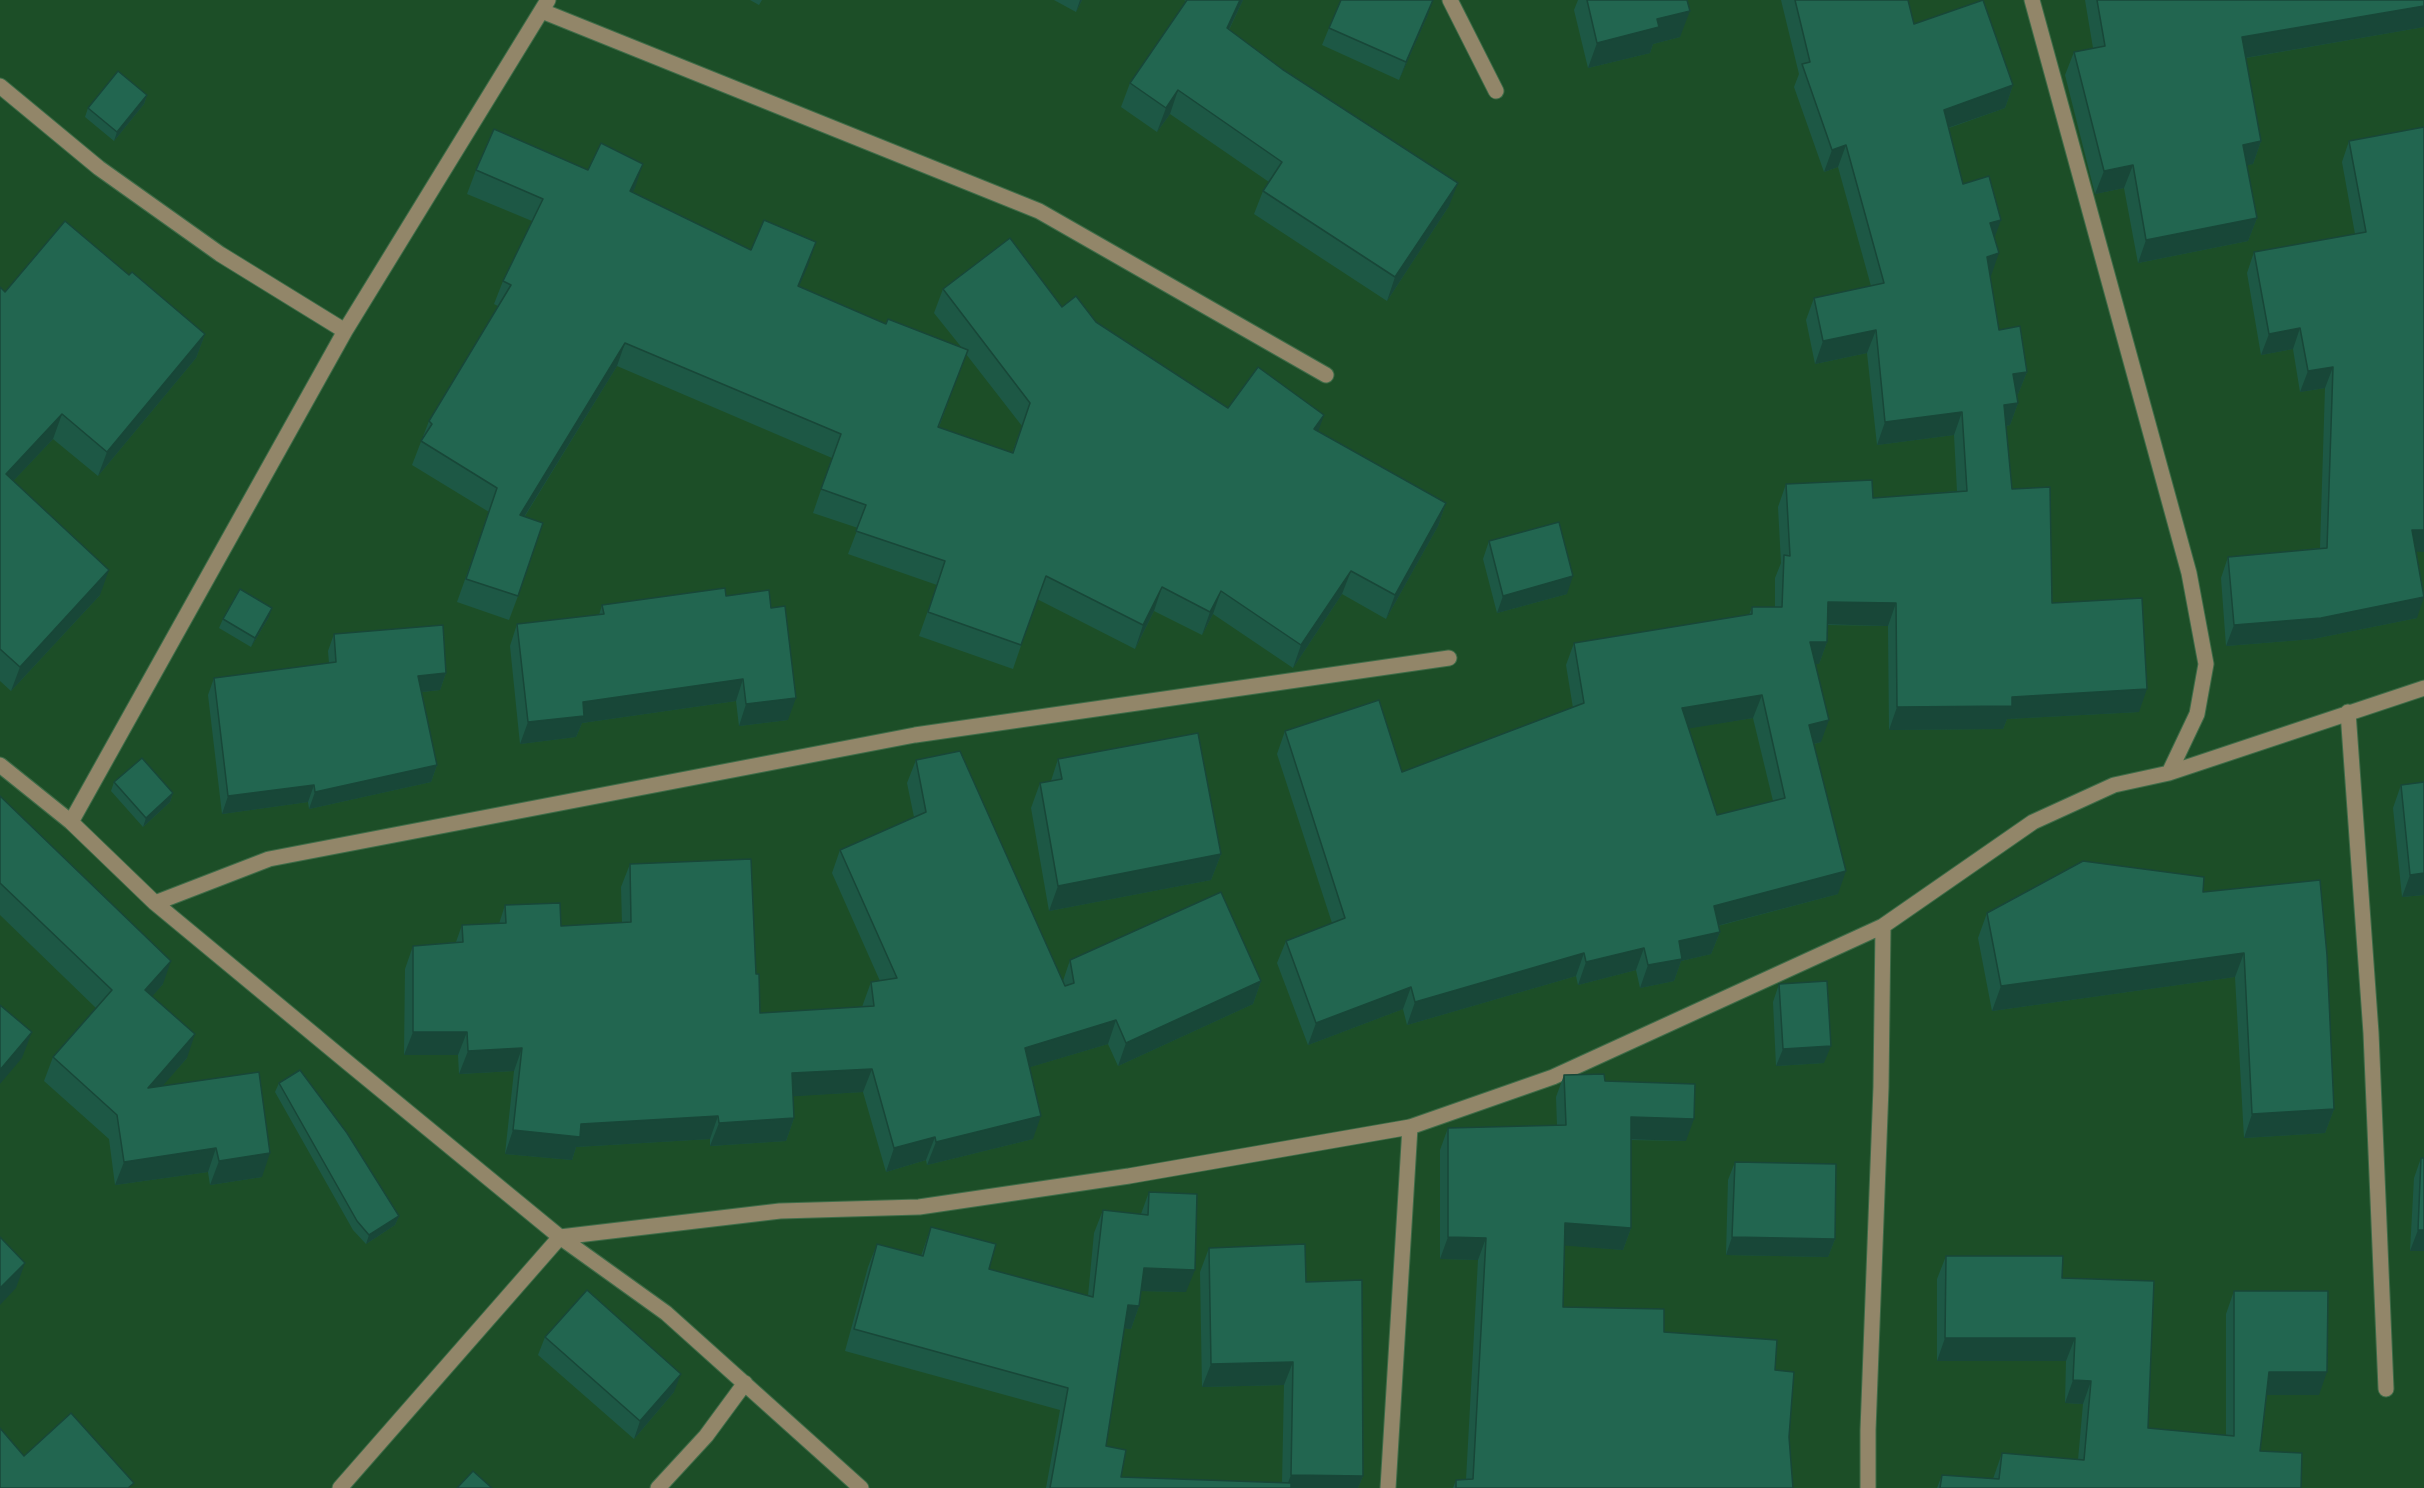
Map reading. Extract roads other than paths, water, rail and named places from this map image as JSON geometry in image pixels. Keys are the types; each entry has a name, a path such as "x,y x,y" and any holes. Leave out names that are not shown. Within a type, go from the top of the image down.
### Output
{"street":[{"path":"1450,0 1496,91"},
{"path":"2032,0 2189,573 2206,663 2197,714 2169,773"},
{"path":"71,822 345,331 545,6 1039,212 1326,375"},
{"path":"0,86 99,168 220,254 345,331"},
{"path":"155,903 269,859 915,735 1449,658"},
{"path":"340,1488 560,1236 780,1211 919,1207 1129,1176 1410,1126 1553,1077 1883,926 2033,822 2114,785 2169,773 2424,688"},
{"path":"2348,712 2371,1033 2386,1389"},
{"path":"0,765 71,822 155,903 560,1236 666,1313 861,1488"},
{"path":"1868,1488 1868,1430 1881,1087 1883,926"},
{"path":"1388,1488 1410,1126"},
{"path":"658,1488 706,1436 745,1383"}]}
